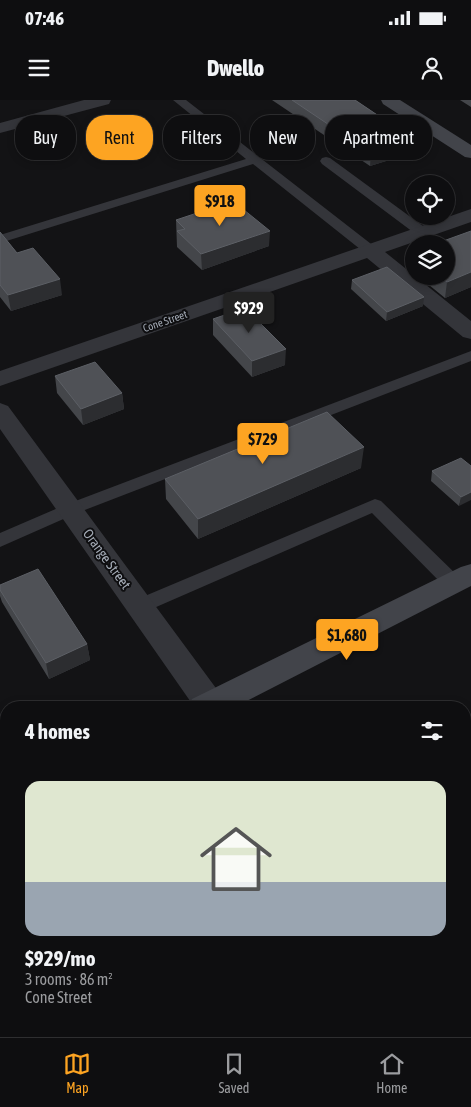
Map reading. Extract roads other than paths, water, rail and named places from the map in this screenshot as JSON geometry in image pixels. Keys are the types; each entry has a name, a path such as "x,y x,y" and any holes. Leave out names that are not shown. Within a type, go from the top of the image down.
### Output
{"main road":[{"path":"389,100 471,154"},
{"path":"219,701 462,579"}],"street":[{"path":"0,128 103,100"},
{"name":"Cone Street","path":"0,379 471,215"},
{"path":"370,250 471,332"},
{"name":"Orange Street","path":"0,411 206,701"}],"lane":[{"path":"179,100 250,156"},
{"path":"0,239 255,160 370,250"},
{"path":"326,161 422,232"},
{"path":"0,540 71,509 471,356"},
{"path":"140,606 375,505 462,579"}]}
